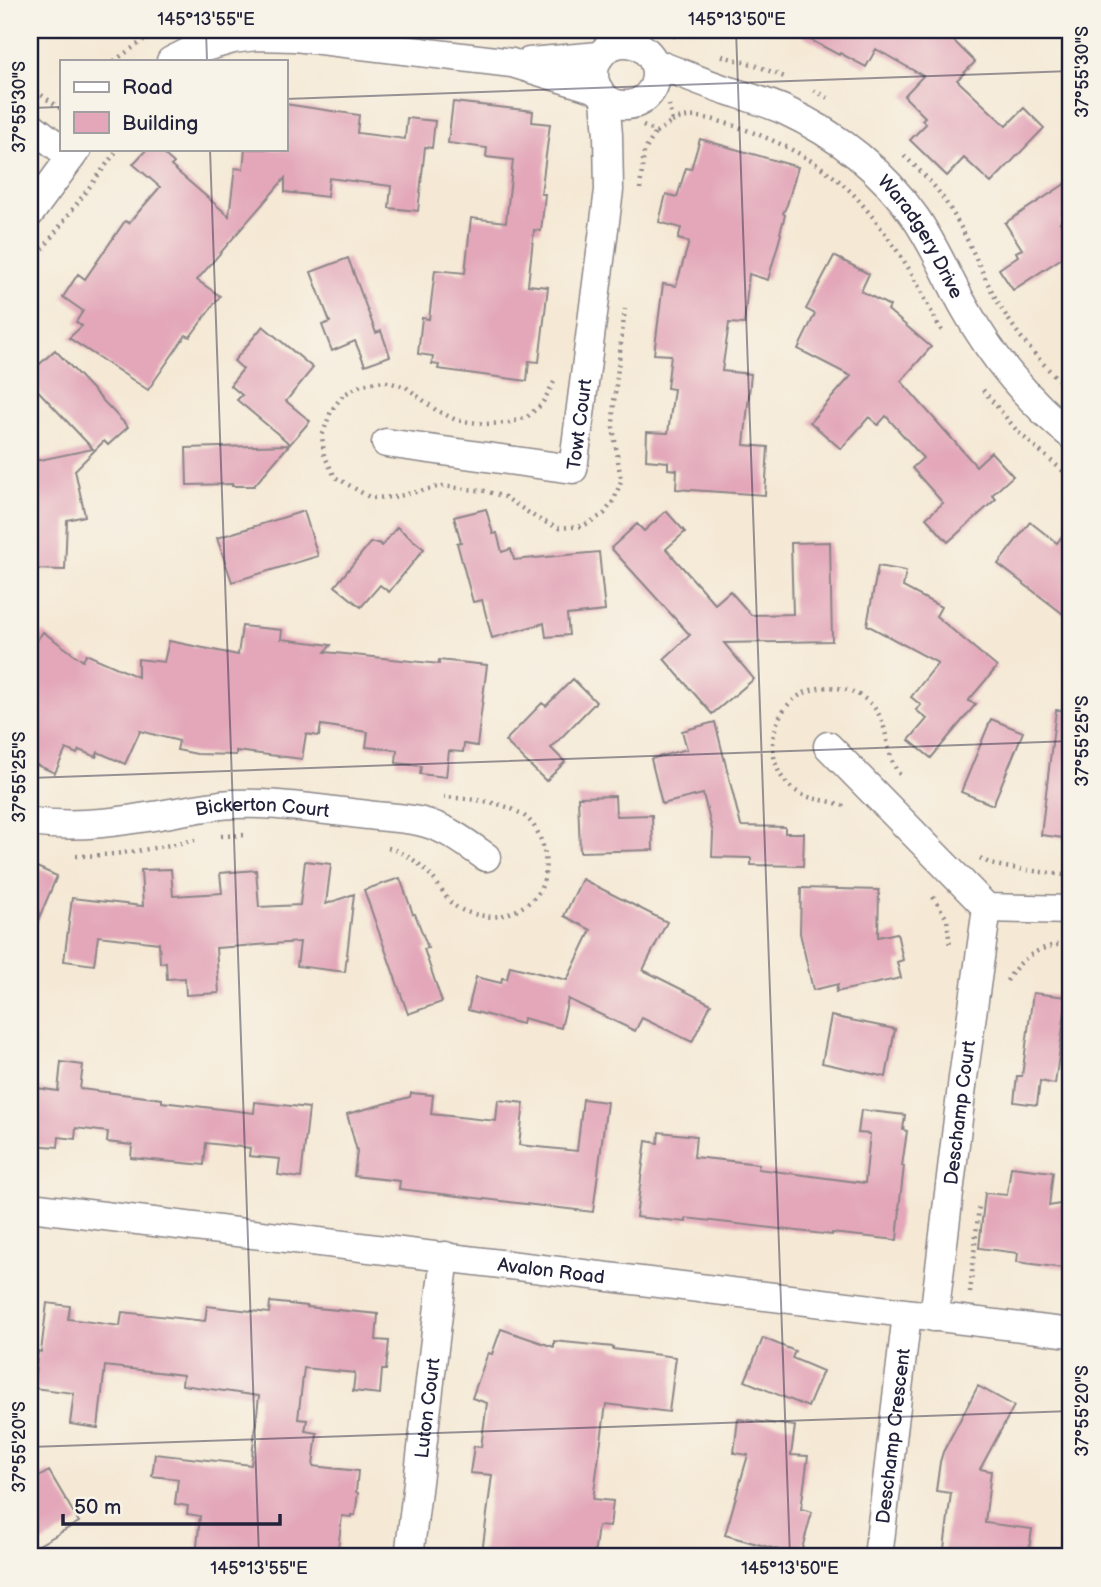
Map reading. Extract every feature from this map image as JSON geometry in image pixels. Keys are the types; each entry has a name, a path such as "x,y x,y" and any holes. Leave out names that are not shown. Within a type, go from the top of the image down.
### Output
{"street":[{"path":"173,60 214,43 275,36 512,63 602,94 617,104 649,107 656,79 648,48 630,43 610,44 512,63"},
{"path":"602,94 595,82 594,73 596,63 610,44"},
{"name":"Waradgery Drive","path":"648,48 727,90 783,109 828,134 863,160 884,180 924,230 965,309 1000,362 1032,399 1071,435"},
{"name":"Waradgery Drive","path":"649,107 727,90"},
{"name":"Towt Court","path":"386,443 572,469 609,190 608,135 602,94"},
{"name":"Towt Court","path":"609,190 649,107"},
{"path":"30,125 60,144"},
{"path":"30,213 74,153"},
{"path":"828,746 987,908 1071,910"},
{"name":"Bickerton Court","path":"30,822 91,825 222,805 252,804 424,822 450,832 486,857"},
{"name":"Deschamp Court","path":"921,1315 963,1078 987,908"},
{"name":"Avalon Road","path":"30,1207 1071,1333"},
{"name":"Luton Court","path":"409,1557 444,1256"},
{"name":"Deschamp Crescent","path":"878,1557 921,1315"}],"path":[{"path":"115,60 151,35 163,30"},
{"path":"649,107 672,122"},
{"path":"649,107 656,132"},
{"path":"638,200 644,152 656,132 677,119 702,118 760,134 831,175 854,195 910,270 945,336"},
{"path":"30,266 117,150"},
{"path":"557,373 542,404 527,417 509,423 485,424 456,420 436,410 406,387 384,381 361,384 343,395 331,411 322,436 324,455 335,477 371,498 395,497 440,486 475,489 505,497 538,519 559,528 583,526 604,514 614,500 621,481 613,427 625,308"},
{"path":"981,388 1019,433 1071,478"},
{"path":"850,810 841,804 800,794 789,786 779,772 774,758 773,745 779,719 787,706 812,689 843,688 856,693 875,709 885,730 893,764 908,784"},
{"path":"975,853 991,864 1071,876"},
{"path":"925,889 935,899 947,919 949,954"},
{"path":"1006,984 1012,972 1032,953 1046,947 1071,944"},
{"path":"969,1293 980,1198"}],"building":[{"path":"792,30 943,30 975,62 957,80 1006,126 1024,108 1044,128 991,183 964,158 947,176 910,140 926,124 922,120 925,117 904,96 923,76 876,49 866,67"},
{"path":"453,102 533,111 532,122 550,124 541,194 545,194 541,231 534,230 528,285 548,287 539,362 529,361 527,381 438,369 439,365 432,364 433,356 418,354 422,318 429,319 435,270 465,273 471,218 506,222 513,160 486,157 487,148 448,143"},
{"path":"287,104 359,115 357,133 405,139 407,118 435,121 432,148 425,147 418,211 389,208 391,186 329,178 327,197 285,192 285,178 197,280 220,296 190,337 186,335 148,390 69,338 82,326 76,322 83,311 63,297 78,274 85,279 125,221 129,223 160,187 133,164 146,150 159,150 174,163 171,166 229,216 235,168 243,169 245,150 287,150"},
{"path":"700,139 798,167 783,213 785,215 781,234 768,280 749,274 744,324 729,323 722,371 751,374 744,445 768,447 765,495 676,489 677,470 668,469 668,462 646,460 647,432 668,433 674,389 667,388 671,355 654,354 663,284 676,286 689,242 678,239 681,228 659,222 666,194 677,197 686,168 691,169"},
{"path":"1071,180 1071,215 1060,222 1071,239 1071,252 1013,290 999,269 1018,256 1016,252 1022,249 1005,223"},
{"path":"834,256 869,274 861,291 890,306 888,310 931,347 901,381 976,466 991,452 1013,476 992,495 996,499 948,542 926,518 943,503 912,468 923,458 886,416 878,425 869,417 841,449 810,422 851,376 798,349 815,314 806,309"},
{"path":"348,258 376,333 381,331 390,356 365,365 355,341 332,351 322,325 330,322 311,272"},
{"path":"263,326 313,368 286,401 310,421 290,444 237,400 242,395 230,385 243,369 234,361"},
{"path":"55,350 128,427 108,445 104,441 75,470 85,516 67,520 65,570 30,569 30,462 93,449 30,382 30,373"},
{"path":"289,445 254,486 187,485 186,448"},
{"path":"486,509 493,534 497,533 502,552 511,549 514,560 599,552 605,611 567,615 569,635 546,637 544,623 492,638 482,600 473,602 457,543 461,542 454,517"},
{"path":"304,511 318,556 232,582 217,538"},
{"path":"666,511 685,532 666,549 715,604 730,591 751,615 793,614 791,543 830,542 832,641 724,643 754,679 712,714 664,659 690,635 611,548 637,524 644,531"},
{"path":"1030,522 1057,543 1071,524 1071,620 998,564"},
{"path":"397,527 424,549 389,592 380,585 361,607 335,586 370,543 379,543 382,546"},
{"path":"878,566 906,571 903,587 941,607 936,616 997,667 968,701 976,704 931,758 909,740 927,719 916,710 921,705 911,697 938,663 867,625"},
{"path":"242,626 282,630 281,639 331,645 325,652 439,664 439,660 487,665 477,746 464,744 463,752 449,751 446,777 420,774 421,766 396,763 397,750 366,747 368,732 321,725 319,736 306,734 302,759 236,751 236,755 197,754 177,750 179,741 140,731 125,764 98,752 96,757 79,750 77,754 66,749 55,773 30,762 30,650 43,632 83,661 86,654 138,677 138,659 164,662 169,641 238,655"},
{"path":"573,679 596,702 551,748 565,762 546,781 505,741 542,703 546,706"},
{"path":"1056,710 1071,711 1071,839 1041,835"},
{"path":"991,719 1023,732 993,805 961,792"},
{"path":"715,722 741,826 785,827 785,833 804,833 803,866 751,865 751,858 712,857 713,833 703,794 662,804 651,759 687,749 682,731"},
{"path":"615,796 616,816 652,815 653,850 580,852 578,797"},
{"path":"305,861 331,864 326,904 354,894 345,972 297,966 300,942 216,948 219,993 186,995 185,978 167,979 166,962 160,963 159,943 98,936 94,965 64,961 72,898 143,906 141,870 171,869 173,896 222,893 220,873 256,870 259,907 300,905"},
{"path":"30,864 57,876 30,939"},
{"path":"400,878 428,948 424,949 442,1002 408,1014 364,890"},
{"path":"582,879 667,922 643,970 711,1004 692,1042 642,1018 635,1031 568,999 561,1028 523,1018 522,1024 468,1010 476,977 501,983 502,978 507,979 510,966 567,980 591,930 564,916"},
{"path":"801,888 879,890 878,937 897,933 903,960 897,962 901,978 836,992 838,984 813,990 800,933"},
{"path":"1033,993 1067,997 1055,1084 1040,1081 1037,1105 1014,1102 1017,1076 1022,1076"},
{"path":"831,1016 895,1029 886,1077 822,1063"},
{"path":"61,1062 83,1065 80,1089 254,1113 255,1102 309,1108 301,1178 278,1175 280,1159 249,1156 250,1148 206,1143 204,1165 131,1158 132,1145 107,1142 108,1132 76,1128 75,1139 59,1137 58,1147 30,1145 30,1087 58,1091"},
{"path":"411,1093 433,1095 431,1114 496,1121 498,1100 524,1103 519,1145 577,1151 583,1099 607,1102 593,1212 399,1189 400,1181 354,1176 357,1151 347,1114 410,1097"},
{"path":"861,1110 905,1115 903,1130 907,1131 897,1240 686,1218 686,1222 636,1217 646,1141 658,1143 659,1132 696,1136 694,1157 759,1164 758,1169 865,1183 870,1134 858,1133"},
{"path":"1011,1167 1053,1172 1049,1206 1071,1202 1071,1269 1017,1262 1018,1253 979,1248 985,1193 1007,1195"},
{"path":"270,1302 378,1314 376,1340 389,1341 380,1394 353,1391 355,1373 304,1368 298,1419 307,1420 305,1431 317,1433 313,1466 358,1471 355,1515 342,1516 337,1557 196,1557 200,1516 187,1514 188,1506 175,1504 178,1479 152,1476 155,1454 251,1465 259,1396 182,1385 183,1375 105,1366 98,1428 70,1424 74,1393 33,1388 47,1303 70,1306 68,1319 120,1326 122,1312 205,1321 207,1306 269,1313"},
{"path":"501,1329 554,1347 554,1341 676,1357 669,1412 606,1404 593,1499 613,1501 610,1527 598,1526 594,1557 518,1557 482,1553 492,1475 470,1473 474,1446 481,1447 487,1403 472,1398 488,1353 492,1354"},
{"path":"763,1338 795,1351 792,1358 823,1371 808,1407 745,1381"},
{"path":"978,1386 1014,1406 980,1469 991,1471 985,1523 1032,1529 1028,1557 943,1557 951,1493 936,1491 940,1462"},
{"path":"738,1419 795,1426 791,1455 808,1456 801,1509 812,1512 800,1556 725,1535 748,1455 734,1453"},
{"path":"49,1471 79,1522 30,1550 30,1482"}]}
